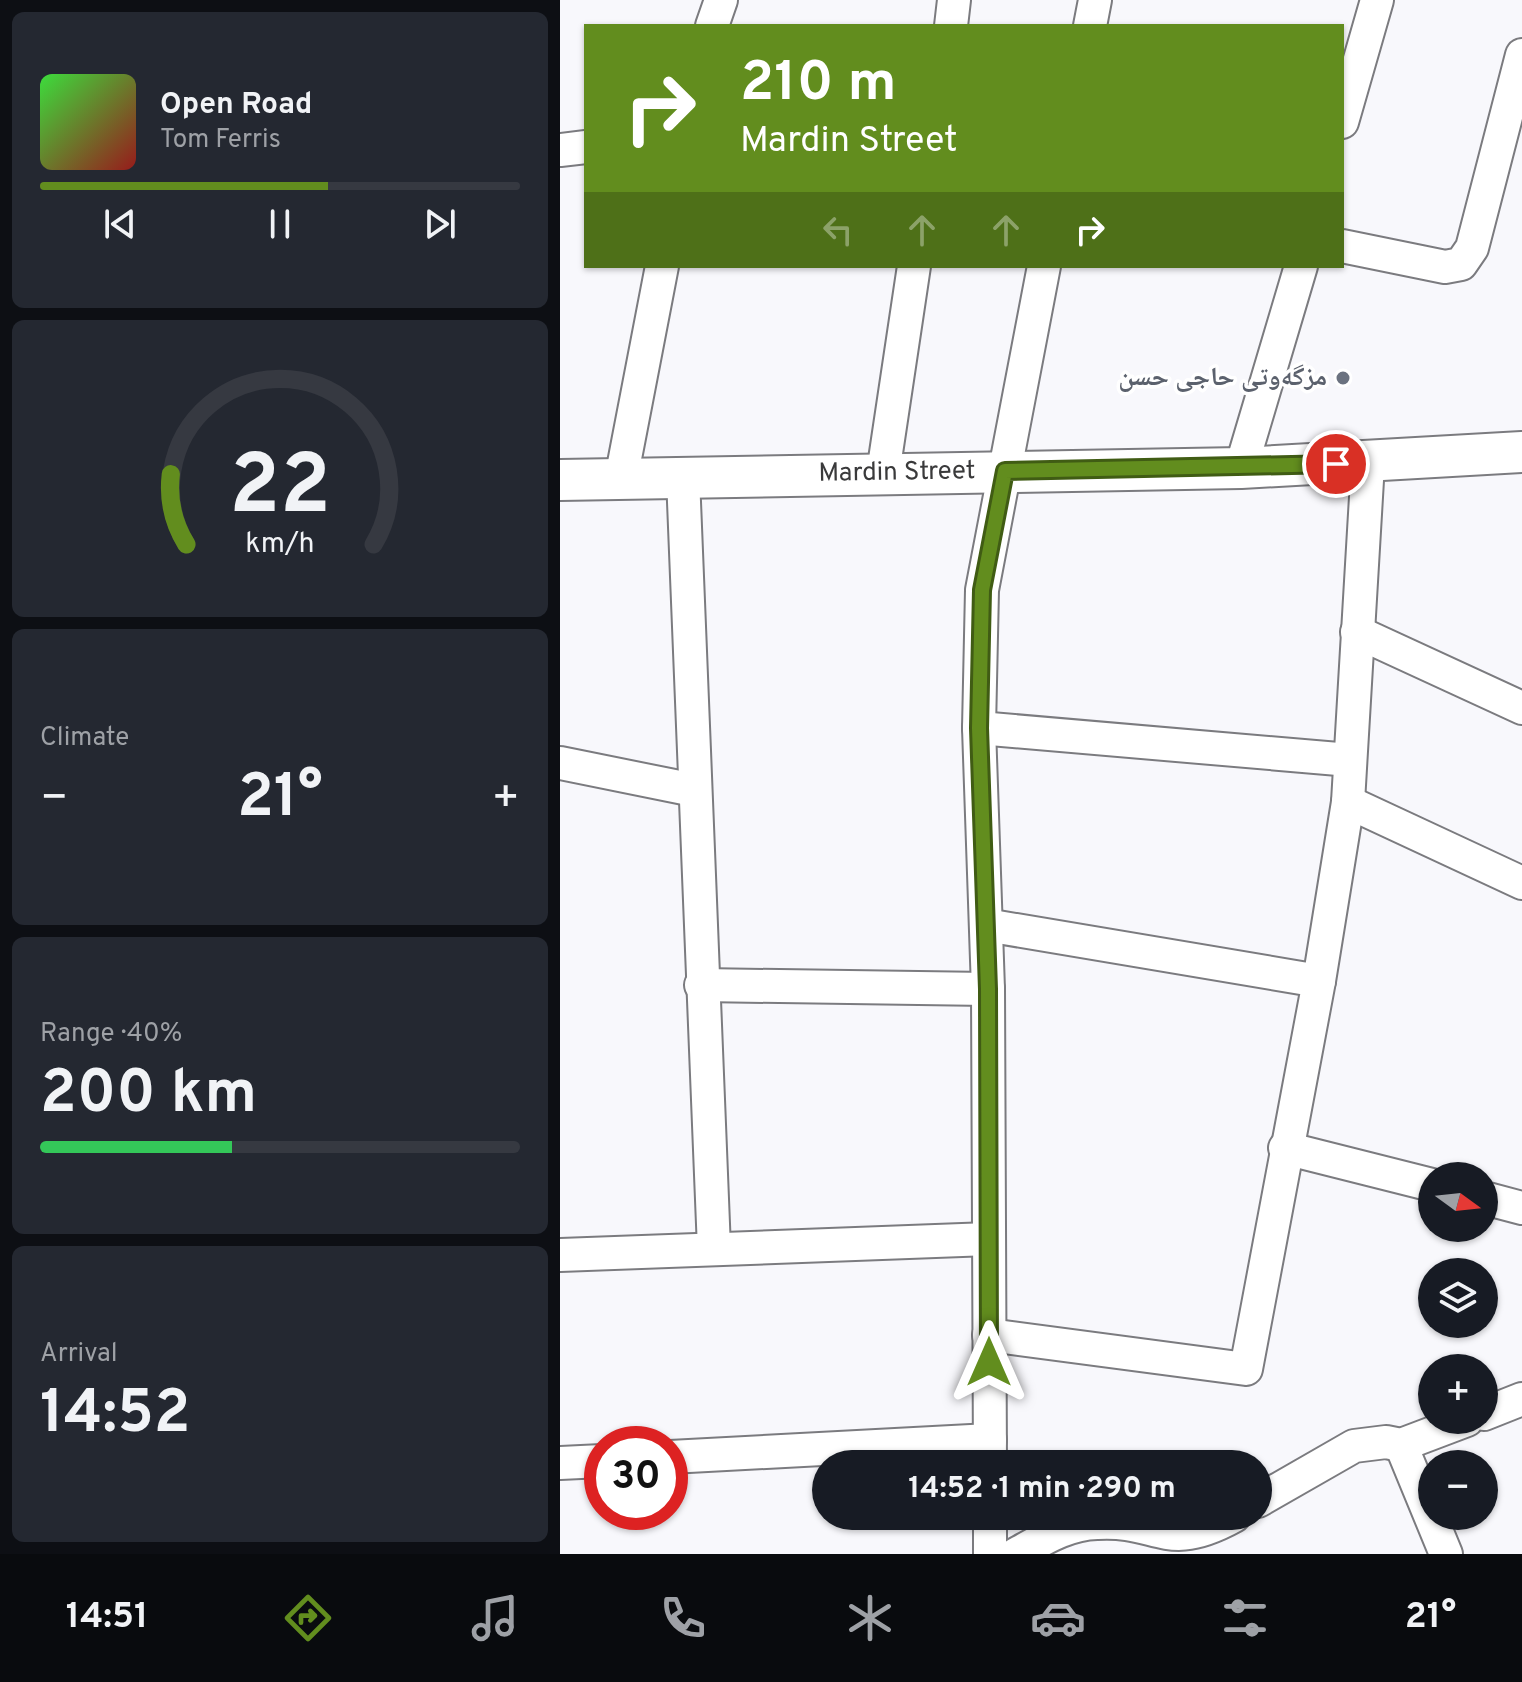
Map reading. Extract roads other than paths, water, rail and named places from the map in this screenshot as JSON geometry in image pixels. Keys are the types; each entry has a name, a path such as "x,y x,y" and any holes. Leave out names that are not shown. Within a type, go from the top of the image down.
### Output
{"street":[{"path":"713,24 721,0"},
{"path":"951,24 954,0"},
{"path":"1090,24 1095,0"},
{"path":"1344,115 1377,0"},
{"path":"1344,246 1445,267 1461,264 1472,248 1522,55"},
{"path":"560,150 584,147"},
{"path":"621,479 662,268"},
{"path":"883,473 914,268"},
{"path":"990,1450 988,989 979,728 982,590 1044,268"},
{"path":"1241,468 1300,268"},
{"name":"Mardin Street","path":"560,480 1241,468 1522,452"},
{"path":"989,1335 1246,1369 1285,1148 1319,981 1348,802 1368,463"},
{"path":"683,477 714,1249"},
{"path":"1357,632 1522,708"},
{"path":"979,728 1350,760"},
{"path":"560,763 694,790"},
{"path":"1348,802 1522,883"},
{"path":"986,925 1319,981"},
{"path":"701,985 988,989"},
{"path":"1285,1148 1418,1181"},
{"path":"1498,1202 1522,1208"},
{"path":"560,1255 989,1239"},
{"path":"1498,1408 1522,1399"},
{"path":"1272,1493 1354,1446 1386,1442 1401,1445 1430,1434"},
{"path":"1401,1445 1446,1554"},
{"path":"688,1457 812,1455"},
{"path":"560,1463 584,1462"},
{"path":"1016,1554 1059,1531 1089,1523 1119,1523 1186,1546 1211,1530"},
{"path":"990,1530 990,1554"}],"place":[{"name":"مزگەوتی حاجی حسن","path":"1343,378"}]}
